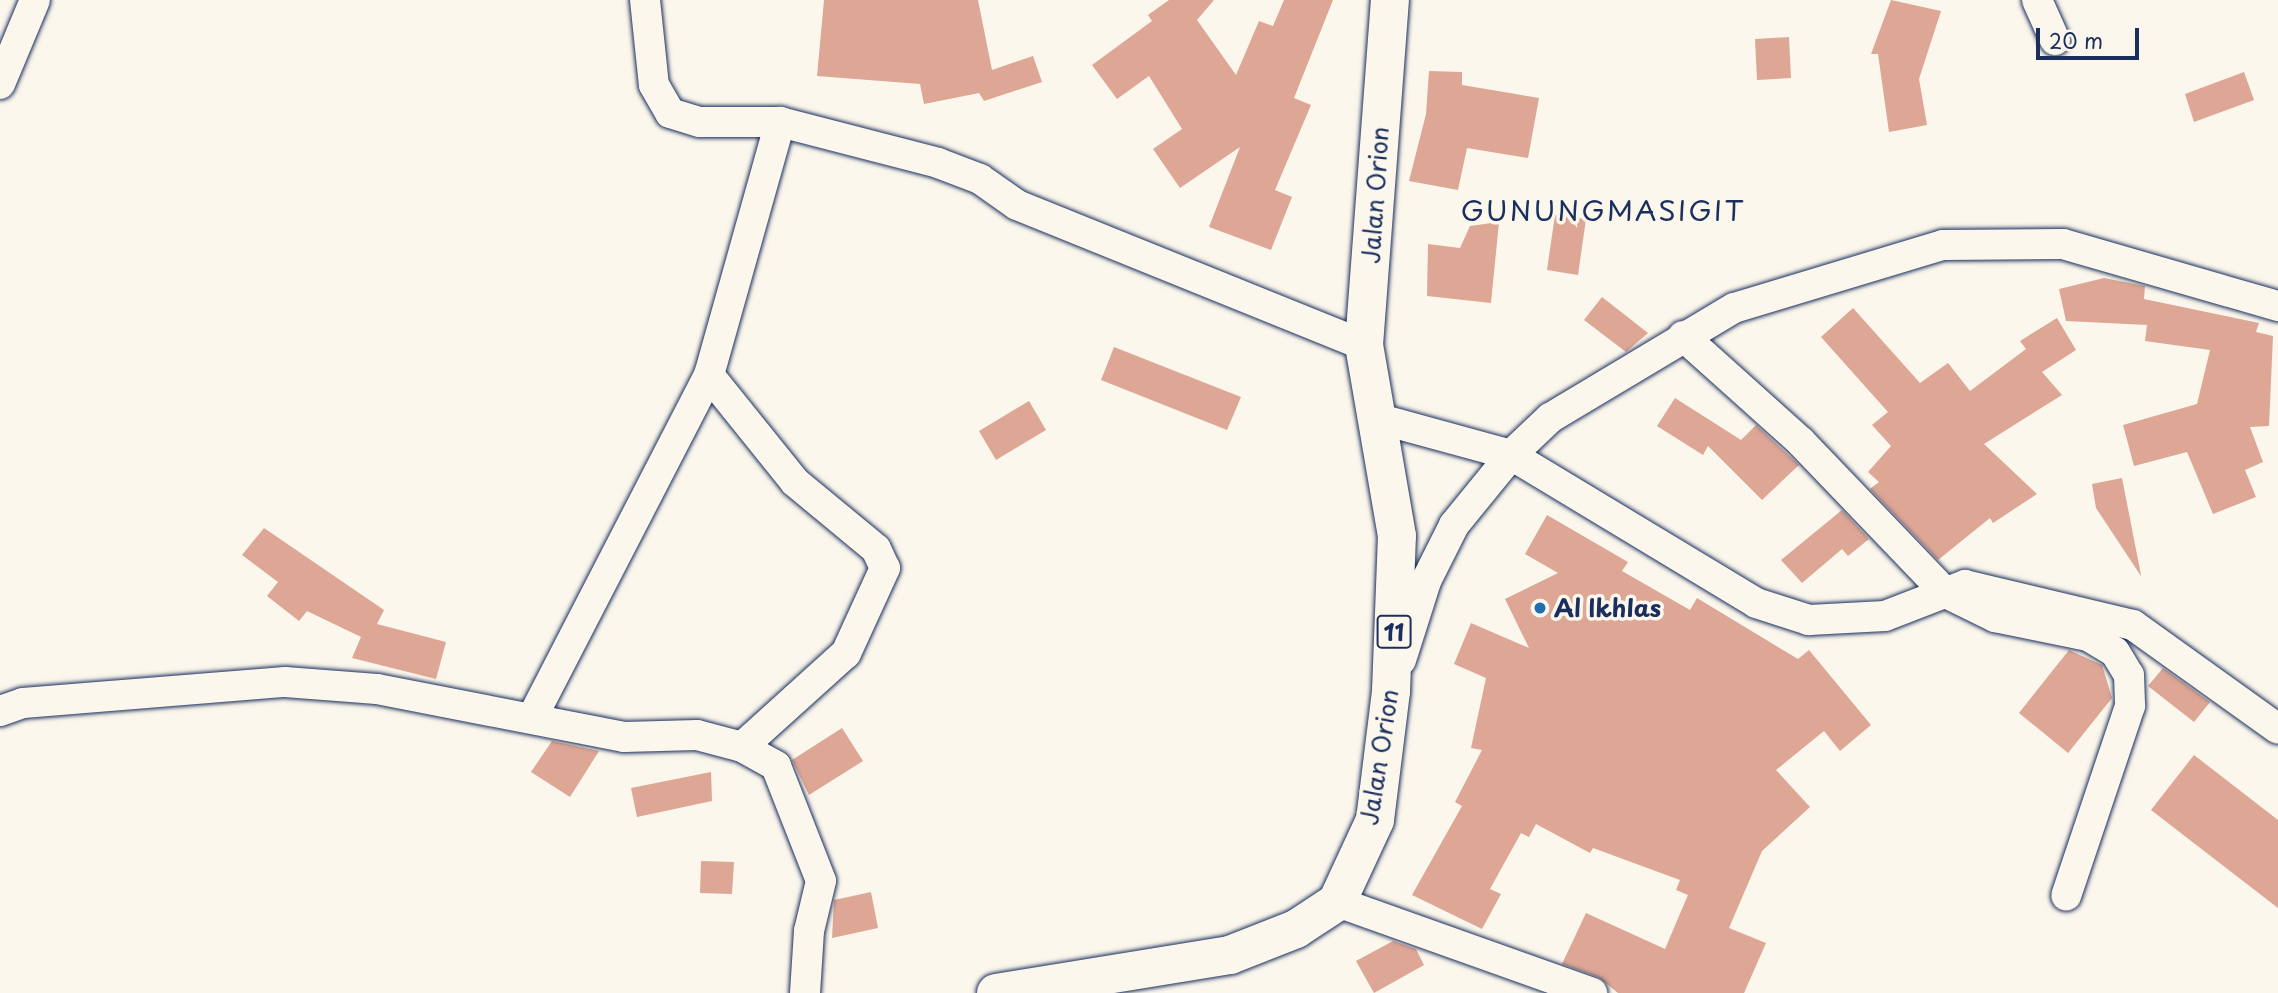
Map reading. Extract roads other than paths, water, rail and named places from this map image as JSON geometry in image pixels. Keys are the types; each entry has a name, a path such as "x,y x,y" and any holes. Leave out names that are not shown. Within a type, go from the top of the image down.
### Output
{"highway":[{"name":"Jalan Orion","path":"1337,902 1375,820 1391,691 1397,537 1364,345 1390,0"},
{"path":"996,993 1230,955 1296,929 1337,902"}],"street":[{"path":"0,84 35,0"},
{"path":"645,0 653,85 670,113 700,122 780,122 938,163 980,179 1017,205 1364,345"},
{"path":"2037,0 2055,40"},
{"path":"533,716 709,374 780,122"},
{"path":"1391,691 1426,581 1454,525 1511,455 1550,418 1683,336 1734,308 1943,245 2063,244 2278,306"},
{"path":"1683,336 1800,441 1946,593 1995,617 2088,636 2115,652 2129,675 2130,706 2066,896"},
{"path":"709,374 795,482 876,549 885,568 846,653 742,747"},
{"path":"1376,418 1511,455 1769,607 1809,620 1885,616 1965,585 2133,625 2278,729"},
{"path":"0,711 23,703 285,682 377,688 533,716 624,737 696,735 742,747 776,766 803,820 821,881 809,931 805,993"},
{"path":"1337,902 1592,993"}],"place":[{"name":"Al Ikhlas","path":"1540,608"}],"district":[{"name":"GUNUNGMASIGIT","path":"1603,210"}]}
